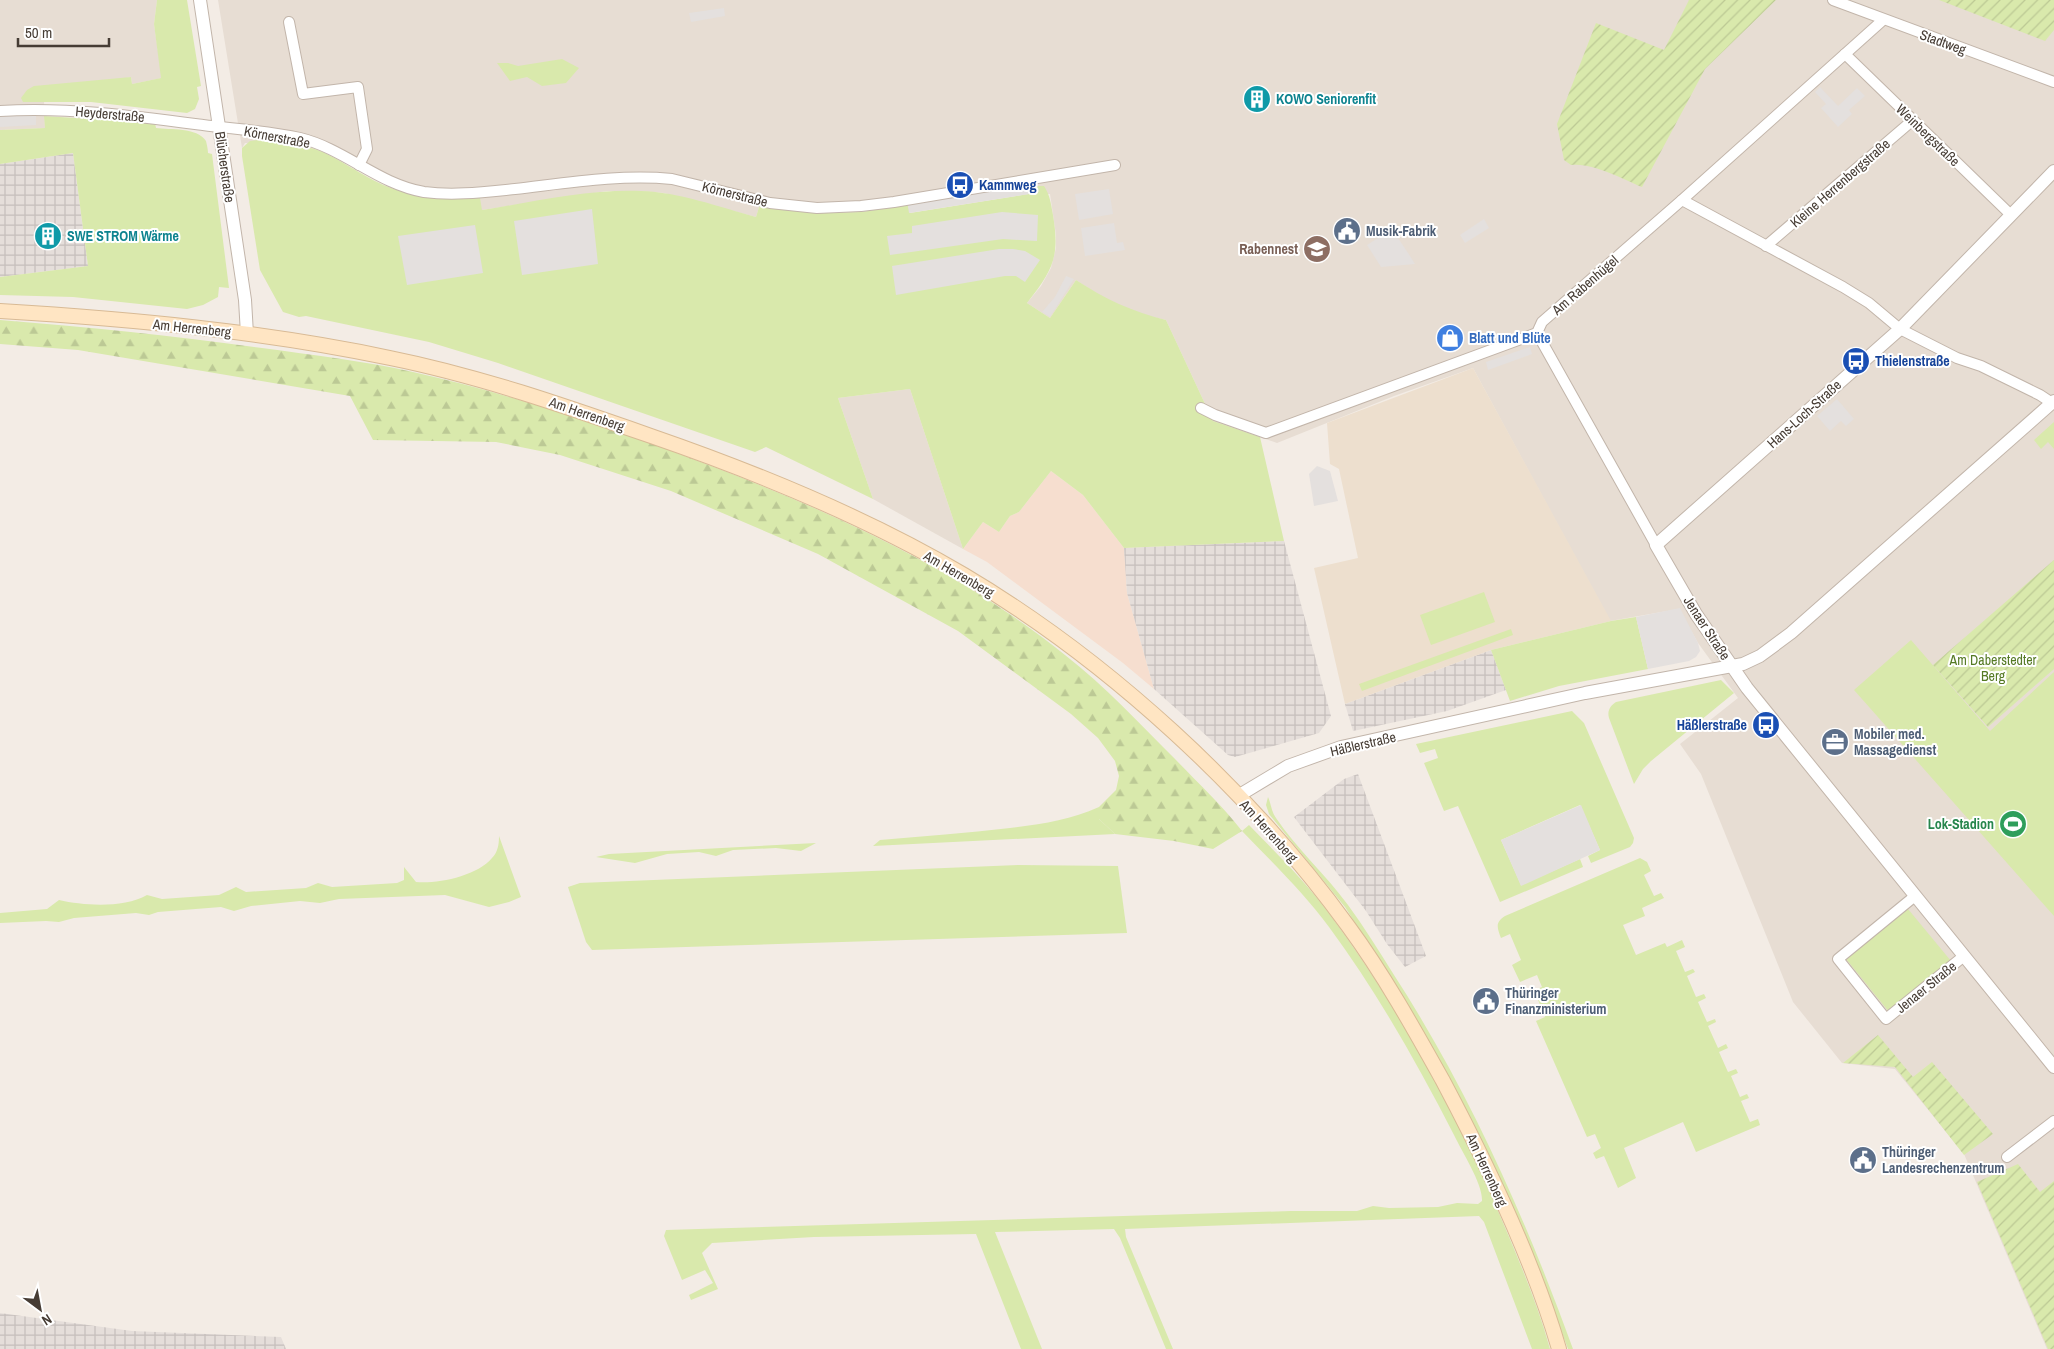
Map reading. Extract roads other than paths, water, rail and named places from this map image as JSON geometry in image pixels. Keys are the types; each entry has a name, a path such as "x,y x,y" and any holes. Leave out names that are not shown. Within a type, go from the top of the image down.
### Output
{"main road":[{"name":"Am Herrenberg","path":"0,311 191,327 247,334 387,357 458,375 567,407 698,452 779,485 875,528 960,573 997,596 1062,641 1162,722 1238,796 1313,879 1352,931 1425,1048 1475,1142 1544,1303 1559,1349"}],"street":[{"name":"Blücherstraße","path":"200,0 244,293 247,334"},
{"name":"Stadtweg","path":"1833,0 2054,82"},
{"name":"Am Rabenhügel","path":"1537,333 1542,322 1883,20"},
{"path":"289,22 303,94 358,87 367,149 359,165"},
{"name":"Weinbergstraße","path":"1845,54 2012,215"},
{"name":"Heyderstraße","path":"0,111 79,110 219,126"},
{"name":"Kleine Herrenbergstraße","path":"1766,246 1913,120"},
{"name":"Körnerstraße","path":"219,126 300,138 323,146 376,175 409,188 441,193 480,193 615,178 656,178 672,179 770,203 817,208 894,202 1115,165"},
{"name":"Hans-Loch-Straße","path":"1656,545 1900,329 2054,172"},
{"path":"1682,200 1850,291 1900,329 1957,358 1981,366 2053,402"},
{"path":"1200,408 1266,433 1537,333"},
{"name":"Jenaer Straße","path":"1537,333 1696,614 1732,666 1767,714 2054,1068"},
{"name":"Häßlerstraße","path":"1238,796 1288,766 1341,747 1586,693 1732,666 1760,656 1776,645 2053,402"},
{"name":"Jenaer Straße","path":"1915,896 1838,959 1886,1019 1964,956"},
{"path":"2007,1157 2054,1121"}],"place":[{"name":"KOWO Seniorenfit","path":"1257,99"},
{"name":"Kammweg","path":"960,185"},
{"name":"Musik-Fabrik","path":"1347,231"},
{"name":"SWE STROM Wärme","path":"48,236"},
{"name":"Rabennest","path":"1317,249"},
{"name":"Blatt und Blüte","path":"1450,338"},
{"name":"Thielenstraße","path":"1856,361"},
{"name":"Häßlerstraße","path":"1766,725"},
{"name":"Mobiler med. Massagedienst","path":"1835,742"},
{"name":"Lok-Stadion","path":"2013,824"},
{"name":"Thüringer Finanzministerium","path":"1486,1001"},
{"name":"Thüringer Landesrechenzentrum","path":"1863,1160"}],"park label":[{"name":"Am Daberstedter Berg","path":"1993,668"}]}
